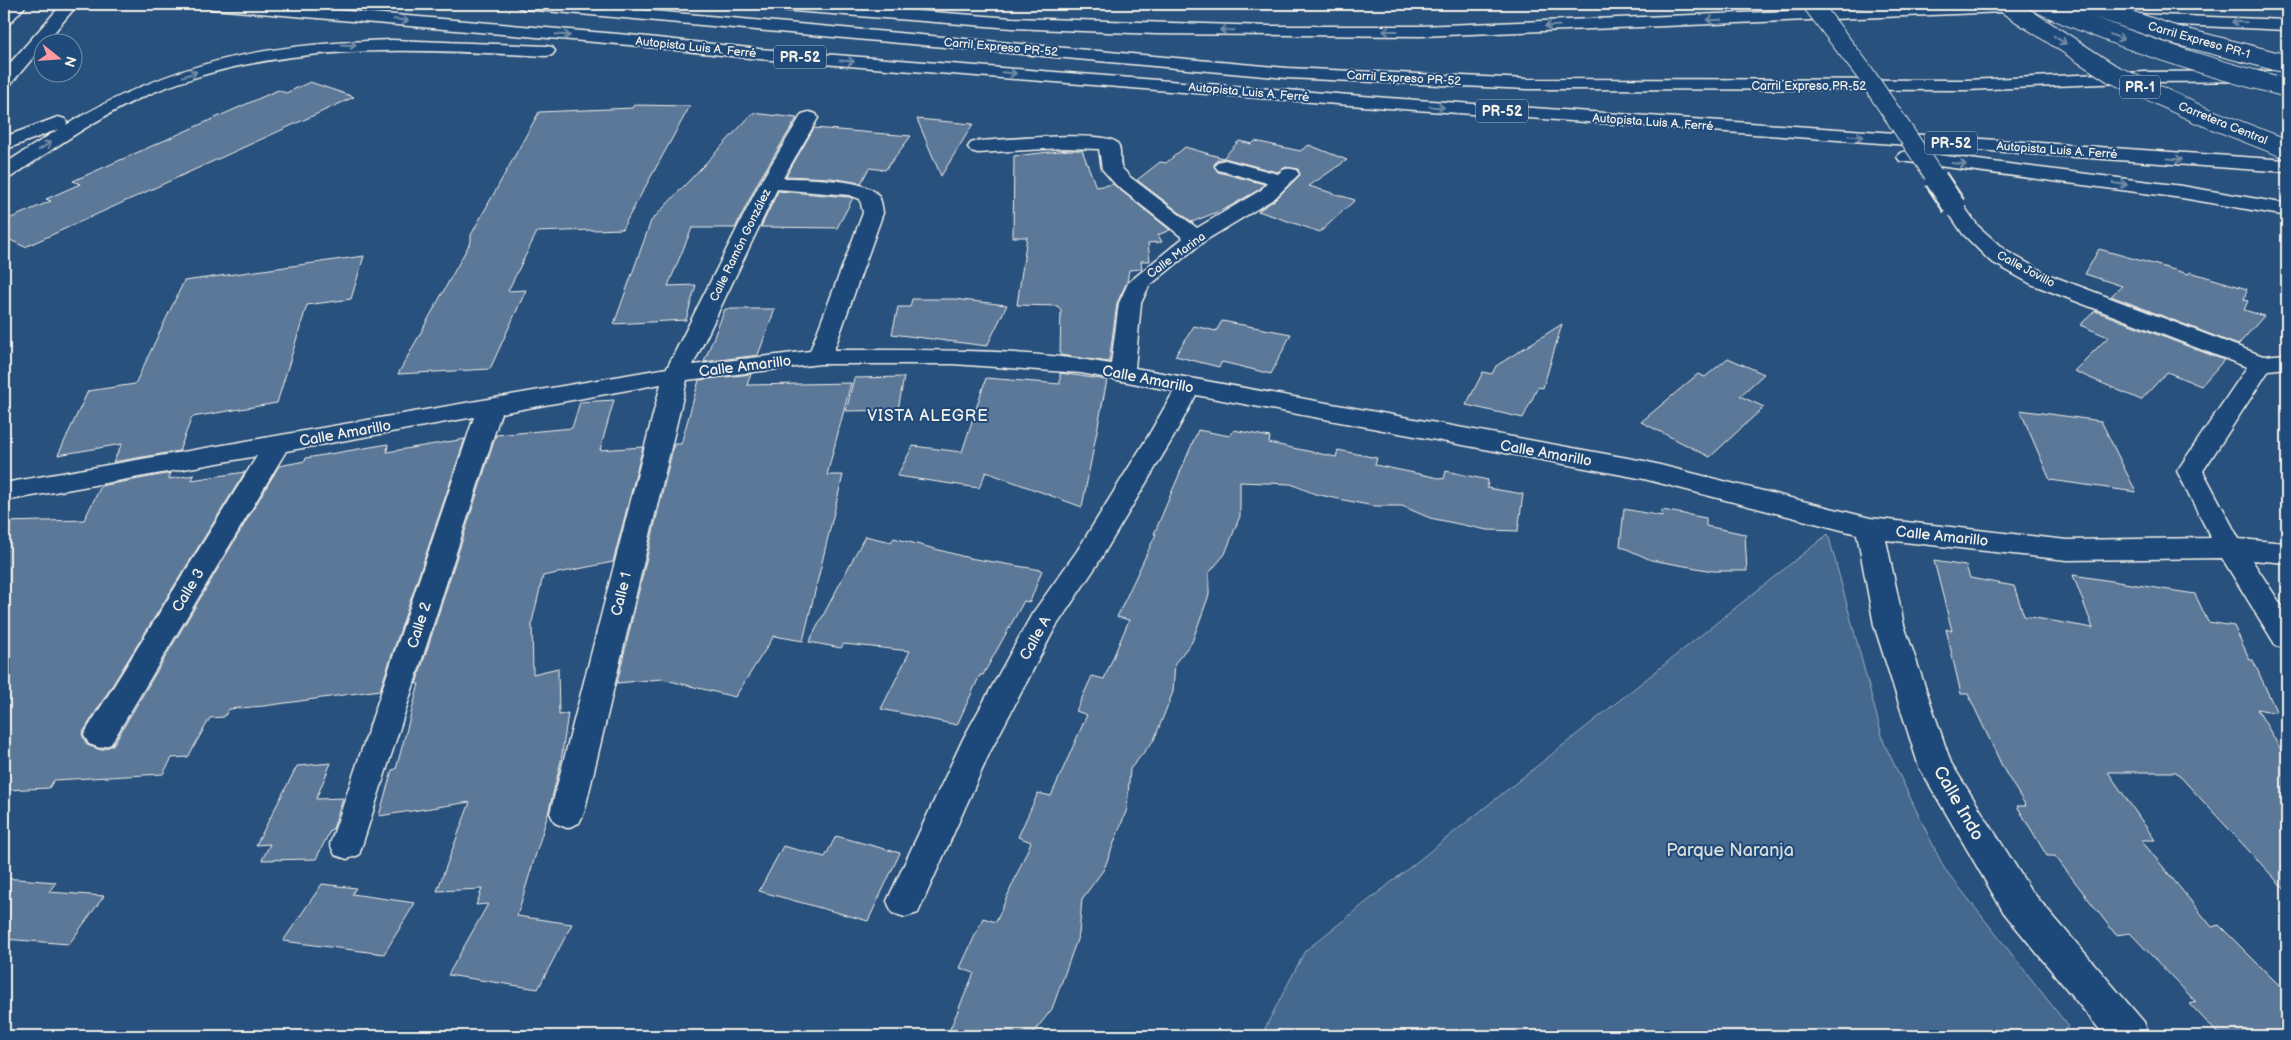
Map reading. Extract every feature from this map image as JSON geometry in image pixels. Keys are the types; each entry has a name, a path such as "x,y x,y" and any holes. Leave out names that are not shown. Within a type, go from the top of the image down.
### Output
{"main road":[{"path":"4,20 19,4"},
{"path":"4,81 70,4"},
{"name":"Autopista Luis A. Ferré","path":"213,4 629,40 759,54 1615,119 2287,166"},
{"name":"Carril Expreso PR-52","path":"524,4 1287,72 1528,84 1967,85 2146,76 2287,76"},
{"path":"768,4 1012,23 1267,31 1420,31 2078,4"},
{"name":"Calle Jovillo","path":"1812,4 1864,72 1970,230 1998,256 2039,279 2261,364"},
{"name":"Carretera Central","path":"2005,4 2109,72 2164,99 2246,134 2287,149"},
{"path":"2040,4 2082,24 2166,55 2287,88"},
{"name":"Carril Expreso PR-1","path":"2083,4 2171,34 2287,64"},
{"path":"1862,14 2054,16 2287,25"},
{"path":"4,144 140,92 208,68 245,58 337,45 460,46 567,52"},
{"path":"596,54 759,54"},
{"path":"4,173 53,141 140,92"},
{"name":"Calle Ramón González","path":"676,374 770,183 809,118"},
{"path":"1615,119 2182,192 2287,210"},
{"path":"978,147 1063,142 1103,143 1109,146 1112,169 1122,181 1196,238"},
{"name":"Calle Marina","path":"1122,373 1130,303 1139,283 1196,238 1268,194 1285,177 1224,166"},
{"path":"770,183 840,188 866,194 872,202 873,213 820,357"},
{"name":"Calle Amarillo","path":"6,494 676,374 820,357 953,356 1081,366 1644,470 1870,528 2068,550 2230,548 2287,553"},
{"path":"2287,361 2261,364 2190,471 2230,548 2287,638"},
{"name":"Calle 1","path":"567,813 676,374"},
{"name":"Calle A","path":"905,901 975,749 1043,622 1087,558 1160,438 1188,387"},
{"name":"Calle 2","path":"347,844 490,407"},
{"name":"Calle 3","path":"100,735 276,446"},
{"name":"Calle Indo","path":"1870,528 1889,626 1936,767 2017,901 2130,1036"}],"green space":[{"name":"Parque Naranja","path":"1828,534 1884,743 1944,868 2069,1027 2057,1036 1261,1036 1305,951"}],"building":[{"path":"310,82 354,97 25,247 4,237 4,221 51,201 46,199 80,184 73,181 278,90 286,93"},
{"path":"634,105 690,106 622,229 537,232 508,291 526,290 490,369 398,374 471,241 471,235 539,112 632,108"},
{"path":"753,113 797,118 758,182 735,228 692,228 668,286 696,285 686,320 614,324 651,221"},
{"path":"917,119 973,124 941,176"},
{"path":"814,128 911,136 885,170 869,168 861,183 831,178 786,176"},
{"path":"1239,141 1252,144 1255,141 1300,151 1309,145 1347,160 1309,186 1355,200 1320,232 1258,211 1276,199 1300,175 1298,169 1286,167 1277,172 1224,158 1217,160 1214,165 1218,172 1264,184 1260,189 1227,208 1192,222 1137,180 1160,162 1166,163 1185,147 1223,158"},
{"path":"1082,150 1096,187 1113,184 1170,230 1158,235 1162,242 1148,243 1150,261 1141,261 1142,269 1129,270 1127,282 1117,303 1109,362 1060,355 1061,309 1058,306 1017,305 1027,237 1013,237 1014,156"},
{"path":"778,191 853,198 837,228 761,227"},
{"path":"2099,249 2189,274 2190,272 2247,289 2244,300 2248,301 2244,310 2264,316 2238,345 2111,296 2122,286 2085,274"},
{"path":"364,256 351,299 307,305 277,403 192,417 179,451 113,462 122,444 58,455 88,391 135,384 184,281"},
{"path":"912,299 953,299 1007,305 987,346 892,334 898,307 910,307"},
{"path":"725,309 775,309 758,355 704,362"},
{"path":"2095,311 2224,360 2201,386 2167,372 2141,400 2074,371 2108,337 2080,325"},
{"path":"1222,321 1291,334 1271,374 1222,362 1219,367 1175,356 1194,326 1216,331"},
{"path":"1562,324 1543,388 1538,387 1523,418 1466,405 1483,372 1492,374 1496,366"},
{"path":"1728,358 1764,374 1740,396 1764,407 1710,457 1641,422 1698,374 1705,377"},
{"path":"1060,373 1107,380 1082,507 986,472 979,488 897,476 913,446 962,452 986,378 1060,384"},
{"path":"751,374 747,385 851,383 827,475 843,475 803,641 774,636 735,697 662,679 617,683 674,444 681,444 699,380"},
{"path":"904,377 898,410 846,411 854,378"},
{"path":"614,400 600,450 643,447 613,562 543,576 532,622 533,674 558,668 559,715 568,713 561,761 548,814 517,916 572,924 538,989 448,975 488,904 476,905 482,889 437,891 470,802 379,816 392,770 396,769 419,684 416,684 496,435 572,428 580,402"},
{"path":"2020,410 2101,421 2136,492 2050,480"},
{"path":"1198,430 1230,436 1234,430 1270,437 1269,443 1336,457 1338,450 1377,458 1375,465 1444,479 1446,471 1488,480 1487,488 1523,494 1518,531 1487,530 1430,518 1402,506 1373,506 1315,494 1291,484 1240,482 1240,516 1225,554 1209,573 1209,595 1192,642 1175,663 1173,692 1154,740 1130,769 1127,809 1104,869 1082,899 1079,934 1052,1009 1031,1036 947,1036 974,973 960,968 983,918 996,922 1031,842 1018,837 1038,793 1051,796 1087,715 1076,711 1092,676 1104,679 1129,620 1117,617 1156,534 1154,534"},
{"path":"465,439 380,690 229,709 224,717 210,718 188,757 172,758 163,774 54,780 49,788 4,790 4,522 84,520 101,486 171,473 169,479 194,475 192,480 245,472 82,734 87,745 101,750 113,745 279,466 305,461 306,458 388,444 387,452"},
{"path":"1624,509 1662,516 1662,510 1706,518 1706,526 1745,534 1747,571 1713,571 1651,560 1620,546"},
{"path":"865,536 891,542 894,538 969,558 1042,570 1030,602 1024,601 983,675 980,675 957,725 881,709 910,651 844,644 841,648 809,642"},
{"path":"1934,561 1966,566 1970,578 2014,586 2024,616 2093,628 2073,575 2195,594 2208,622 2234,626 2250,660 2253,660 2277,713 2257,709 2287,760 2287,892 2176,772 2108,772 2155,840 2141,840 2212,927 2219,925 2287,993 2287,1036 2220,1036 2190,1004 2196,1002 2130,933 2116,935 2055,856 2047,856 2017,806 2026,806 2004,770 1968,694 1961,694 1946,629 1952,631"},
{"path":"331,763 316,799 343,798 333,829 331,829 316,859 262,860 270,844 256,845 297,766"},
{"path":"836,836 900,853 868,921 759,891 783,846 825,857"},
{"path":"4,878 56,882 49,892 104,896 69,944 4,939"},
{"path":"322,884 356,888 352,894 415,903 384,954 283,941"}],"district":[{"name":"VISTA ALEGRE","path":"928,415"}]}
